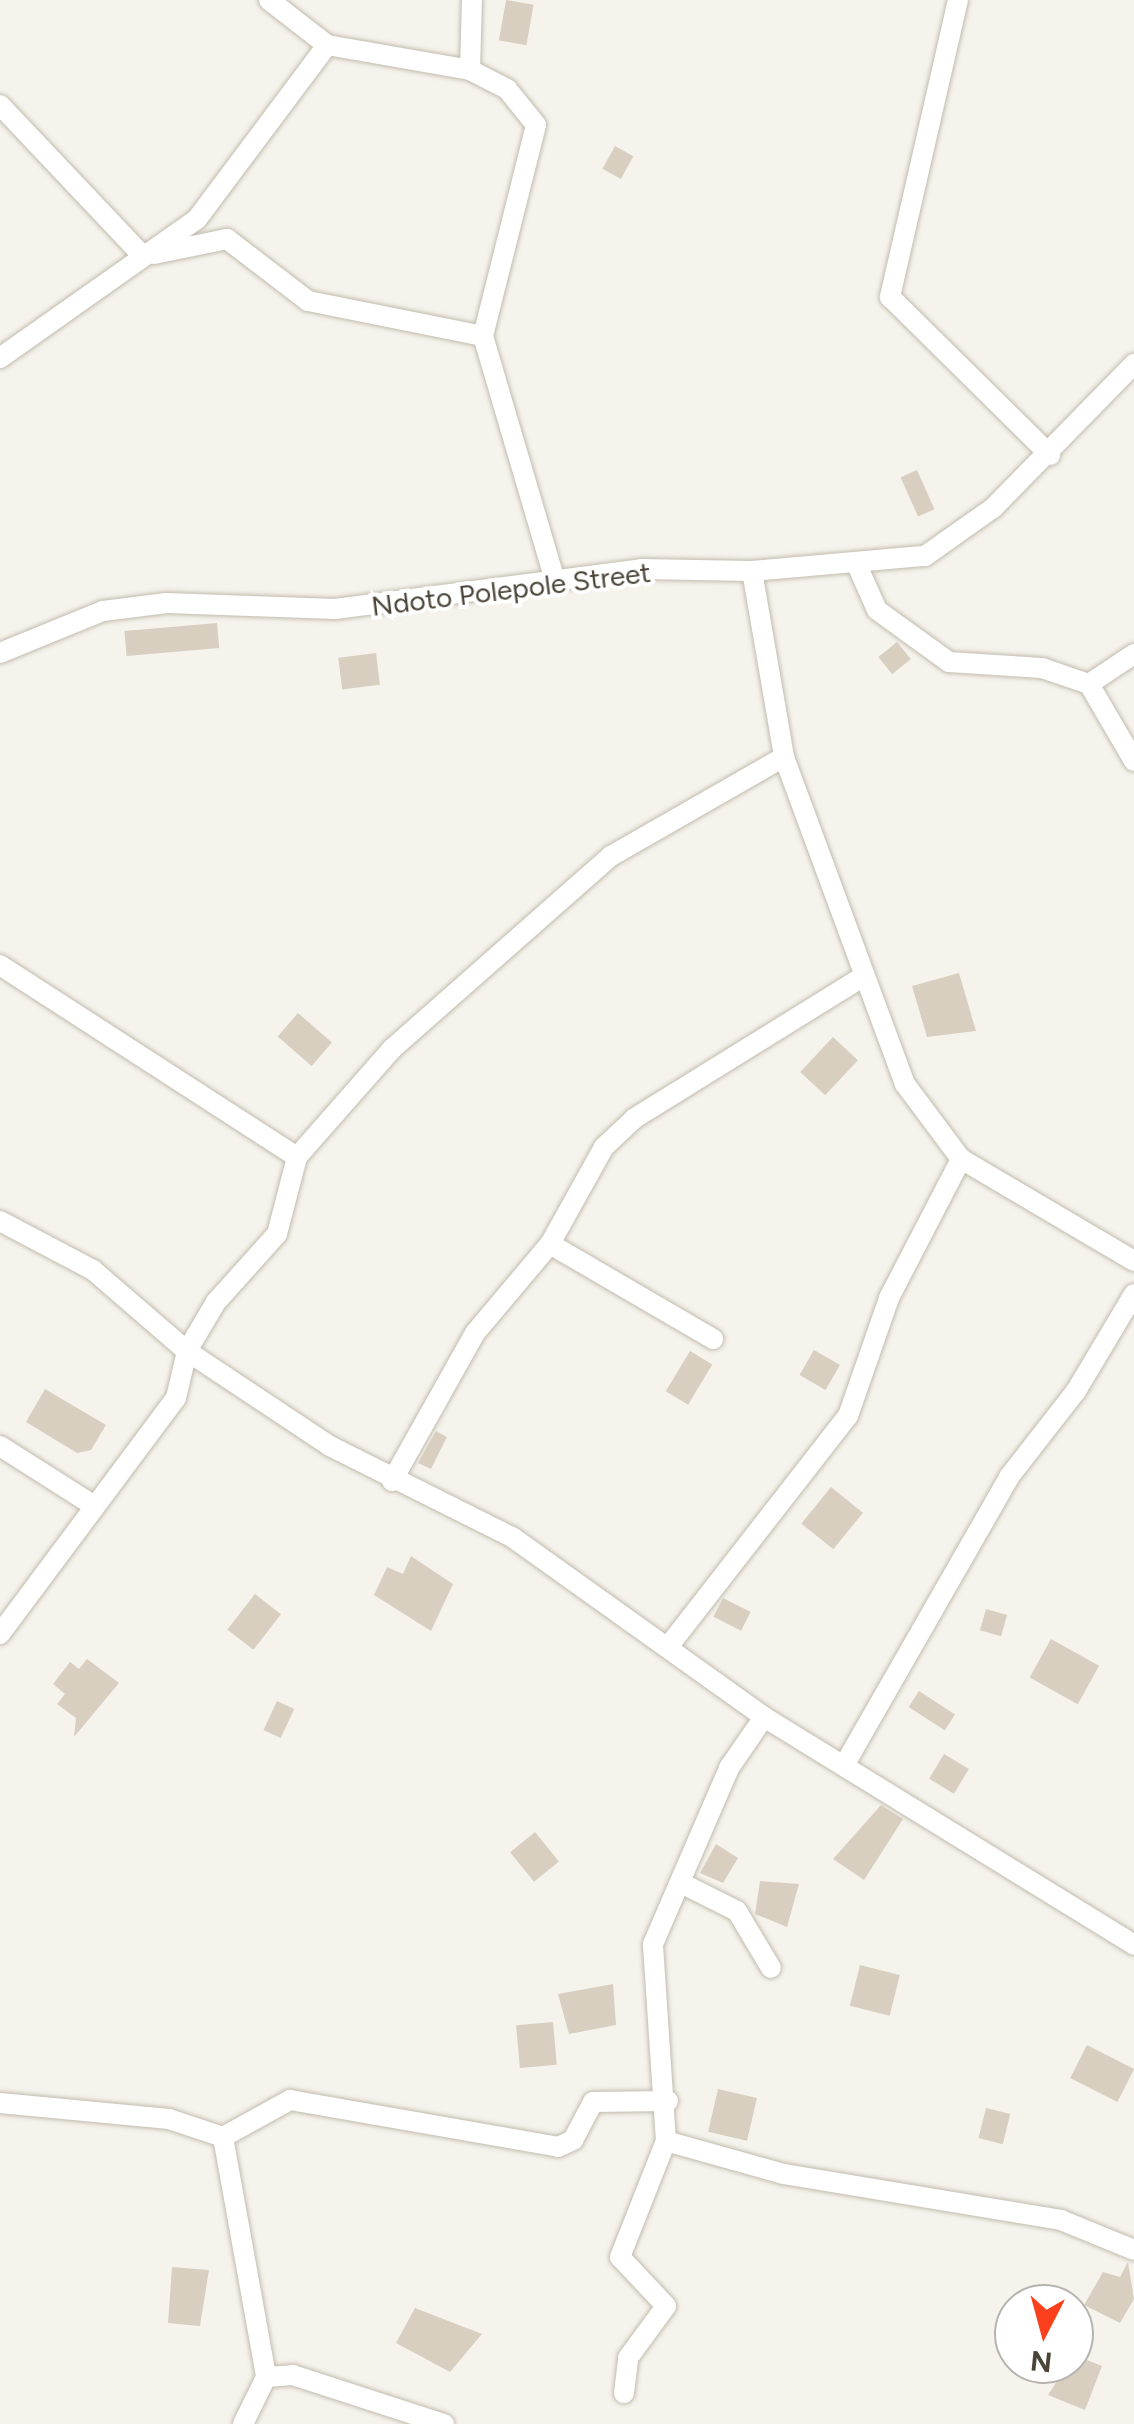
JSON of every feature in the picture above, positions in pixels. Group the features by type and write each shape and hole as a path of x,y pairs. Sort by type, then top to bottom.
{"street":[{"path":"270,0 326,46 470,70 507,89 536,126 483,336 554,577"},
{"path":"470,70 472,0"},
{"path":"958,0 890,298 1050,455"},
{"path":"0,358 133,260 197,220 326,46"},
{"path":"0,105 133,260"},
{"path":"133,260 227,238 308,301 483,336"},
{"name":"Ndoto Polepole Street","path":"2,649 103,611 166,603 400,605 554,577 752,571 856,565 925,556 1050,455 1134,364"},
{"path":"856,565 877,610 949,662 1042,668 1089,684 1134,761"},
{"path":"752,571 784,757 862,977 905,1084 960,1159 1134,1262"},
{"path":"1089,684 1134,654"},
{"path":"0,1634 93,1504 176,1398 187,1351 277,1234 297,1156 454,988 560,894 648,831 784,757"},
{"path":"0,964 297,1156"},
{"path":"392,1481 484,1320 550,1244 585,1174 634,1118 862,977"},
{"path":"671,1642 848,1416 889,1298 960,1159"},
{"path":"0,1221 94,1270 187,1351 392,1481 512,1538 671,1642 764,1717 846,1762 1134,1945"},
{"path":"550,1244 713,1338"},
{"path":"846,1762 1009,1477 1128,1317 1134,1294"},
{"path":"0,1446 93,1504"},
{"path":"624,2394 628,2358 665,2318 661,2298 622,2269 620,2258 666,2141 668,2101 653,1944 685,1885 728,1768 764,1717"},
{"path":"685,1885 737,1910 771,1968"},
{"path":"0,2103 168,2119 223,2137 290,2100 558,2146 573,2140 594,2102 668,2101"},
{"path":"223,2137 266,2377 243,2424"},
{"path":"666,2141 799,2177 1061,2220 1133,2248"},
{"path":"266,2377 293,2374 444,2424"}],"building":[{"path":"506,0 534,5 526,45 499,40"},
{"path":"615,146 633,156 621,179 602,169"},
{"path":"917,470 934,509 918,517 901,477"},
{"path":"217,623 219,648 127,656 124,631"},
{"path":"897,642 911,659 892,674 878,657"},
{"path":"376,653 380,685 342,689 338,658"},
{"path":"959,973 976,1031 927,1037 912,986"},
{"path":"298,1013 332,1043 312,1066 278,1036"},
{"path":"833,1037 858,1060 825,1095 800,1072"},
{"path":"814,1350 840,1365 825,1390 800,1375"},
{"path":"690,1351 712,1364 688,1405 666,1391"},
{"path":"45,1389 106,1425 91,1450 77,1453 26,1422"},
{"path":"436,1431 447,1437 431,1469 418,1463"},
{"path":"831,1487 863,1513 833,1549 801,1524"},
{"path":"411,1556 453,1584 431,1631 374,1595 387,1567 403,1574"},
{"path":"255,1594 281,1614 253,1650 227,1629"},
{"path":"723,1598 751,1612 741,1631 713,1617"},
{"path":"986,1609 1007,1615 1001,1636 980,1630"},
{"path":"1051,1639 1099,1666 1078,1704 1030,1677"},
{"path":"87,1659 119,1683 74,1737 76,1718 57,1704 65,1694 53,1684 70,1662 79,1669"},
{"path":"919,1691 955,1714 945,1730 909,1707"},
{"path":"277,1701 294,1709 281,1738 263,1730"},
{"path":"944,1754 969,1769 954,1794 929,1779"},
{"path":"881,1805 903,1819 864,1880 833,1859"},
{"path":"535,1832 559,1862 534,1882 510,1852"},
{"path":"716,1844 738,1858 723,1883 700,1873"},
{"path":"760,1881 799,1884 787,1927 755,1914"},
{"path":"860,1965 900,1975 890,2016 850,2006"},
{"path":"613,1984 616,2025 569,2034 558,1994"},
{"path":"553,2022 557,2065 520,2068 516,2025"},
{"path":"1087,2045 1134,2069 1117,2102 1070,2078"},
{"path":"718,2089 757,2098 747,2141 708,2132"},
{"path":"986,2108 1010,2114 1003,2144 979,2138"},
{"path":"1128,2262 1134,2299 1120,2323 1094,2310 1094,2288 1103,2272 1120,2277"},
{"path":"172,2267 209,2270 200,2326 168,2323"},
{"path":"415,2308 482,2334 450,2372 396,2343"},
{"path":"1094,2363 1102,2366 1085,2410 1048,2395 1055,2384 1094,2384"}]}
